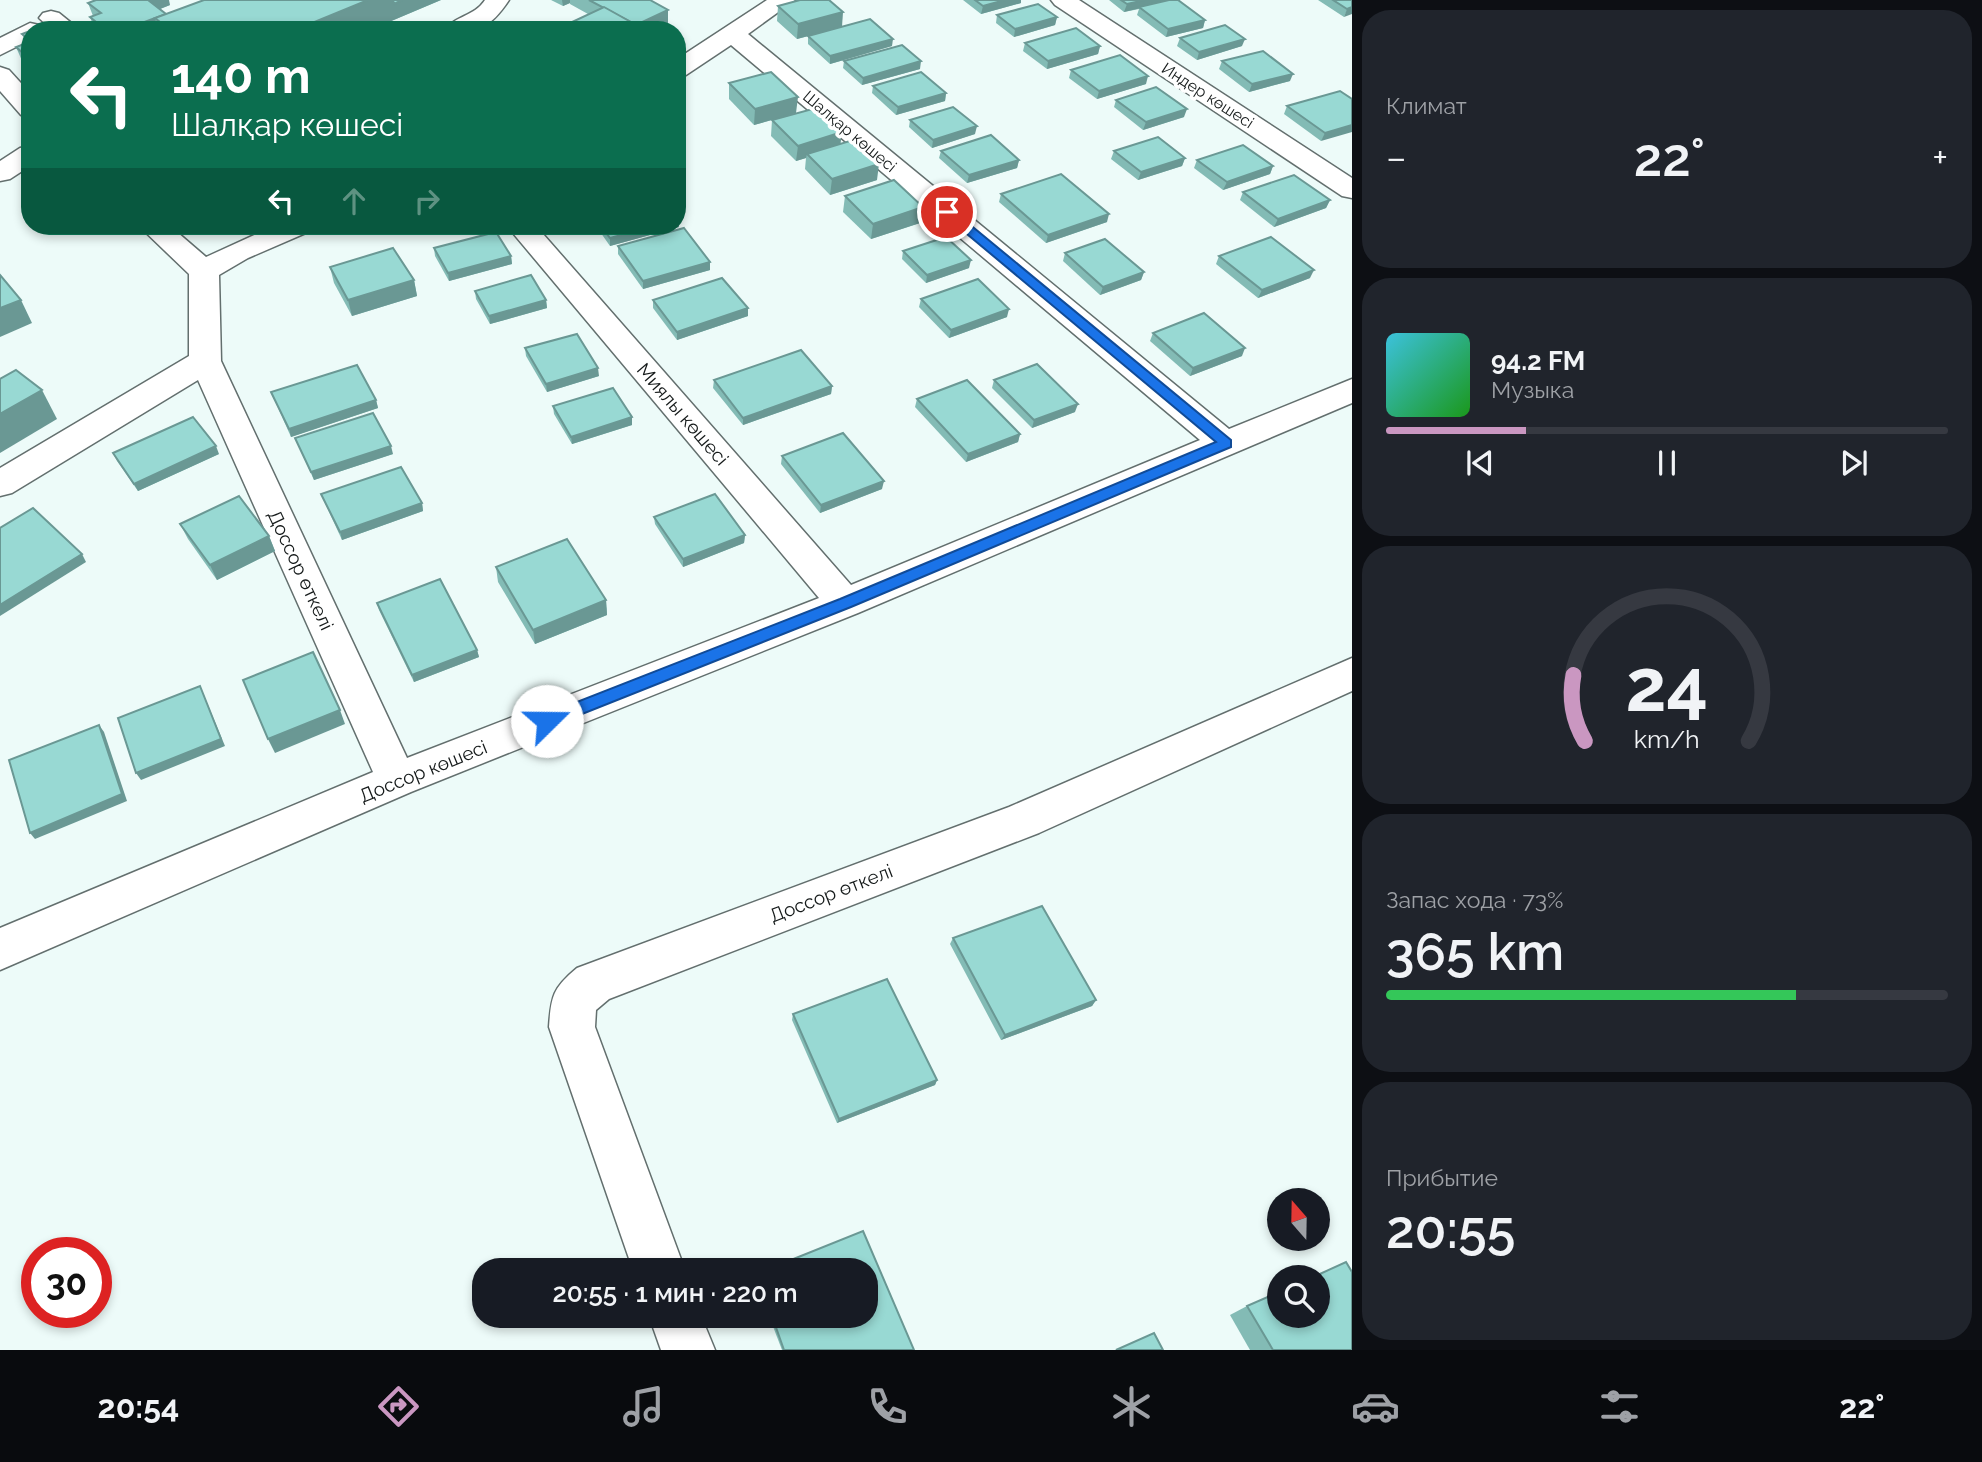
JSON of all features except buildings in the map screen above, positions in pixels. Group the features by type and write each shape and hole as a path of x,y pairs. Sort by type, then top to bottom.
{"street":[{"path":"475,21 487,15 497,0"},
{"path":"686,64 783,0"},
{"name":"Индер көшесі","path":"1063,0 1352,190"},
{"name":"Шалқар көшесі","path":"733,34 1226,443"},
{"path":"0,48 21,36"},
{"path":"0,75 21,99"},
{"path":"0,173 21,160"},
{"path":"0,484 205,361 204,271 163,235"},
{"path":"204,271 277,235"},
{"name":"Миялы көшесі","path":"529,235 845,603"},
{"name":"Доссор өткелі","path":"205,361 397,780"},
{"name":"Доссор көшесі","path":"0,949 397,780 845,603 1352,390"},
{"name":"Доссор өткелі","path":"655,1258 572,1027 574,1000 593,984 1024,820 1352,674"},
{"path":"680,1328 688,1350"}],"route":[{"path":"547,721 845,603 1226,443 947,212"}]}
